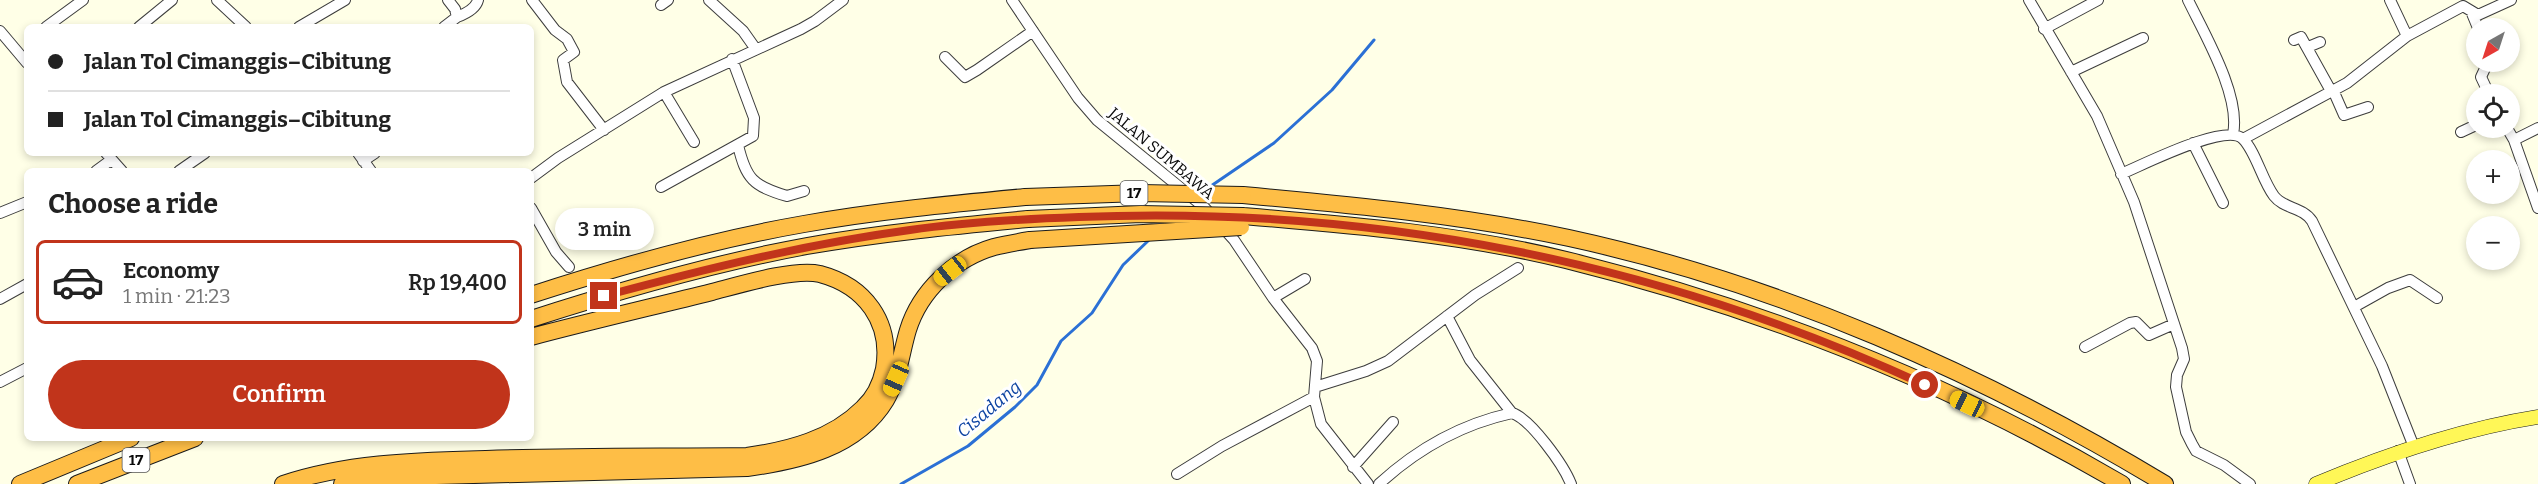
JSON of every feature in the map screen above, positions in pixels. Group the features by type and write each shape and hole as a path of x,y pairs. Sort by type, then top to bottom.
{"highway":[{"name":"17","path":"534,294 674,253 802,224 909,208 1025,197 1141,193 1243,195 1365,206 1470,220 1569,238 1704,273 1856,328 2016,401 2106,449 2165,484"},
{"name":"17","path":"534,318 682,275 806,246 912,230 1028,219 1141,214 1371,227 1470,242 1564,260 1704,298 1862,356 2010,424 2122,484"},
{"path":"342,484 396,477 747,468 784,463 816,454 847,439 869,421 886,400 896,379 909,327 920,302 937,281 964,261 992,247 1030,240 1242,221"},
{"path":"282,484 348,466 400,461 532,457 747,456 781,451 810,442 841,425 863,408 876,393 886,353 883,328 873,309 859,292 818,273 765,279 534,336"},
{"name":"17","path":"20,484 124,441"},
{"name":"17","path":"77,484 187,441"}],"main road":[{"path":"2316,484 2398,451 2456,434 2538,417"}],"street":[{"path":"50,24 83,0"},
{"path":"143,24 172,0"},
{"path":"217,0 243,24"},
{"path":"304,24 345,0"},
{"path":"448,0 456,9 457,17"},
{"path":"448,24 464,15 477,4 478,0"},
{"path":"532,0 555,30 567,39 574,52 563,60 567,82 604,130"},
{"path":"709,0 743,31 755,48"},
{"path":"534,176 558,158 664,92 815,21 843,0"},
{"name":"JALAN SUMBAWA","path":"1012,0 1078,99 1097,120 1199,202 1222,225 1315,353 1318,364 1315,392 1317,413 1324,429 1368,484"},
{"path":"2029,0 2097,116 2134,202 2184,359 2177,375 2176,387 2186,432 2196,451 2224,465 2250,484"},
{"path":"2044,28 2098,0"},
{"path":"2188,0 2232,99 2238,137 2276,198 2308,215 2382,366 2414,447"},
{"path":"2390,0 2407,36"},
{"path":"2121,174 2193,143 2221,134 2238,137 2332,91 2357,75 2407,36 2466,6 2478,15 2511,0"},
{"path":"945,57 965,76 978,70 1033,31"},
{"path":"0,32 24,55"},
{"path":"2294,40 2301,37 2344,115 2368,107"},
{"path":"2071,72 2143,38"},
{"path":"2308,48 2320,42"},
{"path":"661,187 753,136 754,118 732,59"},
{"path":"664,92 694,142"},
{"path":"2538,128 2514,140 2538,208"},
{"path":"2461,132 2466,130"},
{"path":"2193,143 2223,203"},
{"path":"738,145 746,173 753,181 787,196 804,191"},
{"path":"99,168 109,156 119,168"},
{"path":"183,168 201,156"},
{"path":"0,213 24,203"},
{"path":"534,213 556,252 569,267"},
{"path":"1177,474 1315,392 1388,361 1447,316 1518,268"},
{"path":"1273,298 1305,279"},
{"path":"2354,307 2388,288 2410,280 2437,298"},
{"path":"0,298 24,286"},
{"path":"1447,316 1470,360 1512,413 1524,419 1543,442 1572,484"},
{"path":"2085,347 2130,322 2136,322 2149,335 2174,324"},
{"path":"0,382 24,370"},
{"path":"1379,484 1419,452 1470,426 1512,413"},
{"path":"1353,467 1393,422"},
{"path":"2398,451 2410,484"}],"waterway":[{"name":"Cisadang","path":"1208,188 1274,143 1332,90 1374,40"},
{"name":"Cisadang","path":"901,484 968,446 1015,407 1037,385 1061,341 1092,313 1123,265 1149,240"}],"route":[{"path":"604,296 806,246 912,230 1028,219 1141,214 1243,216 1371,227 1470,242 1564,260 1704,298 1862,356 1925,385"}]}
